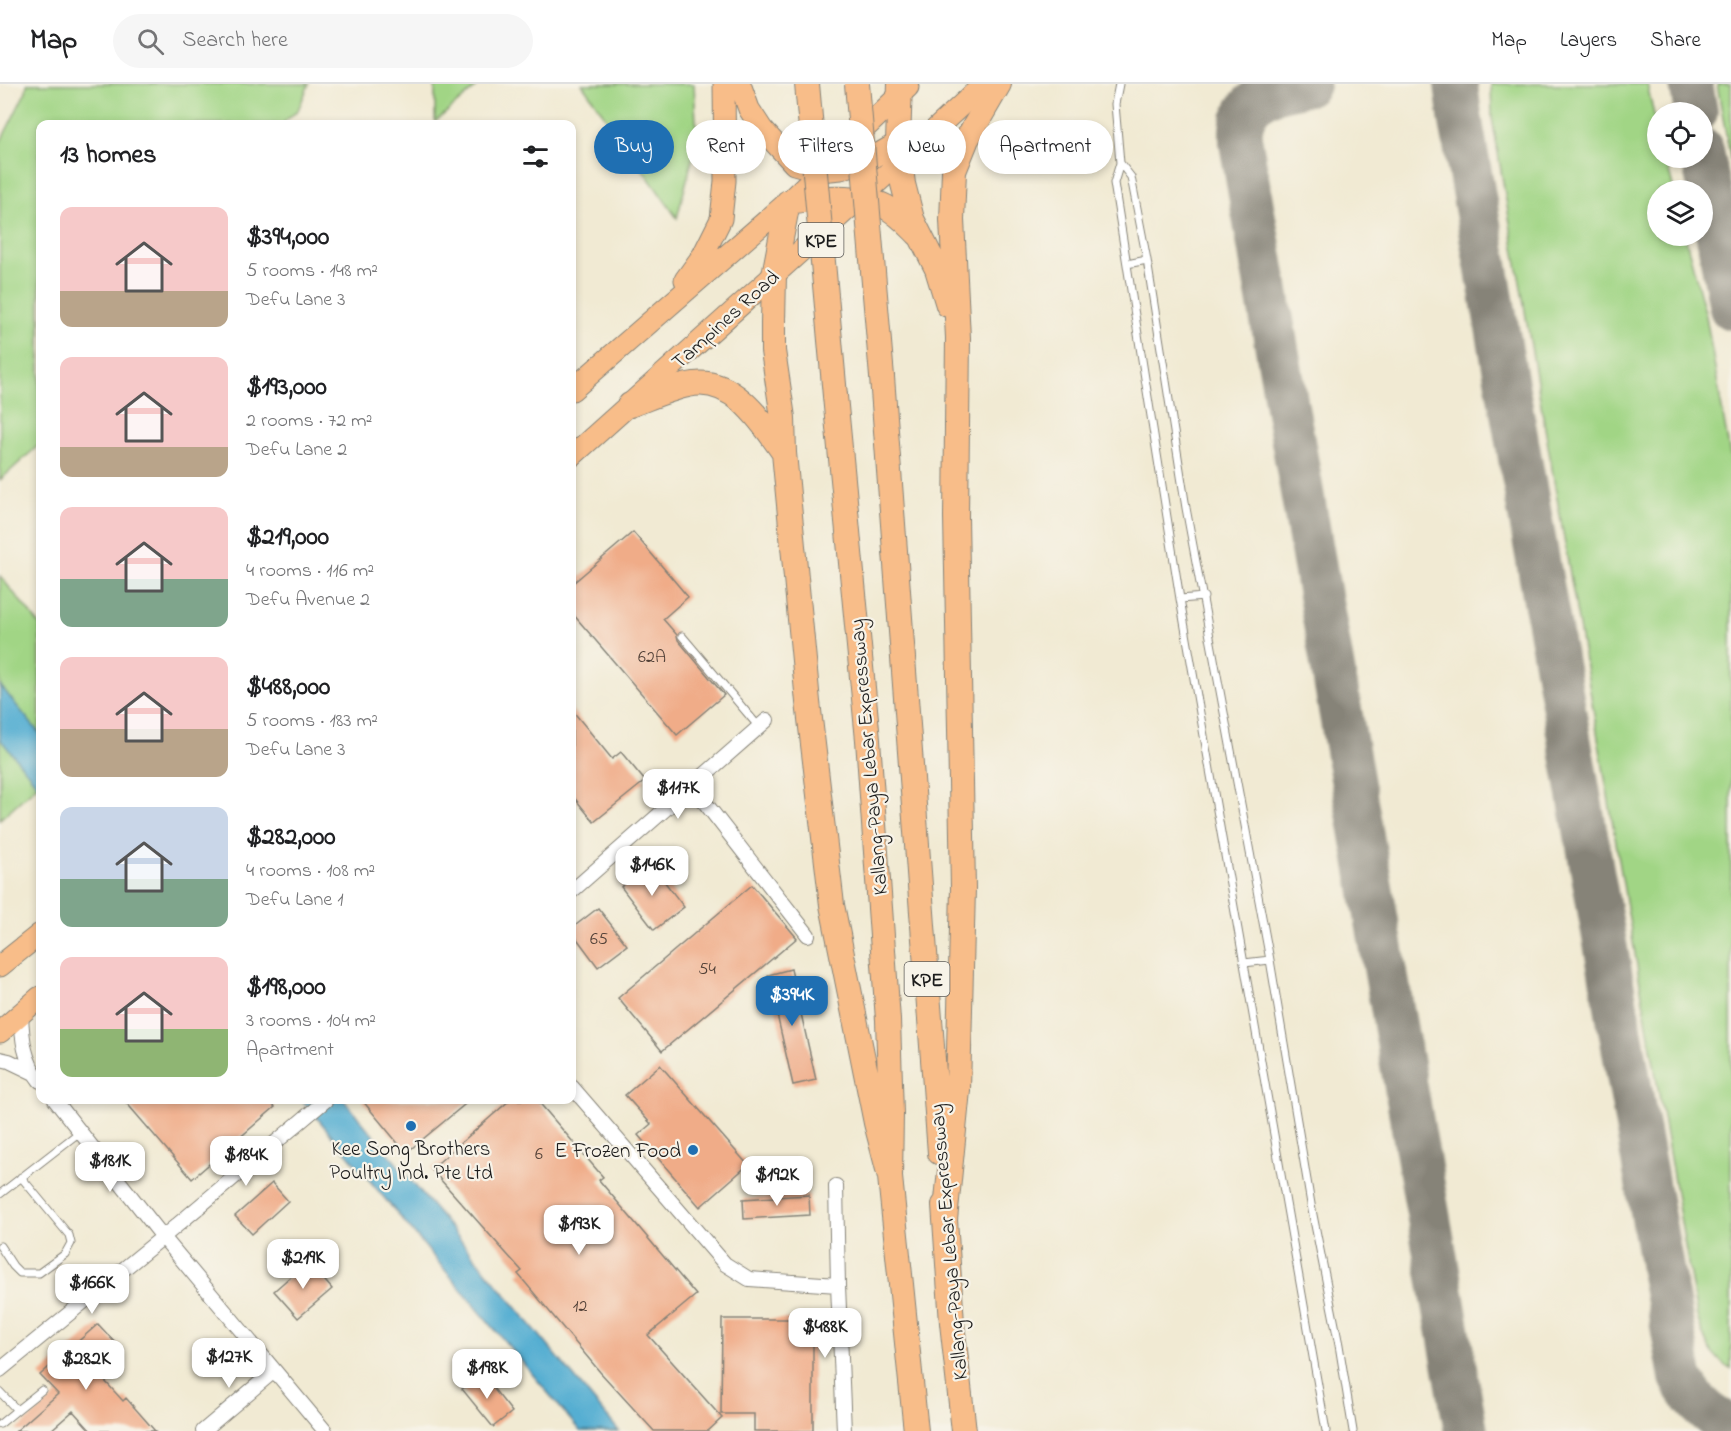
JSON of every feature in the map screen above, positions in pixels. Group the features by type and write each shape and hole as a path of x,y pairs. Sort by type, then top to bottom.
{"highway":[{"name":"Kallang-Paya Lebar Expressway","path":"807,84 868,740 888,1020 891,1114 890,1177 916,1431"},
{"name":"Kallang-Paya Lebar Expressway","path":"857,84 910,738 952,1323 964,1431"},
{"path":"945,1220 958,1090 963,888 956,517 958,338 952,220 954,171 967,138 999,84"},
{"path":"901,120 903,88"},
{"path":"903,174 910,211 918,234 937,269 958,338"},
{"path":"890,1177 876,1123 832,905 808,702 784,453 783,418 773,351 774,275 788,202 832,198 873,202 900,217 918,234"},
{"path":"630,405 688,384 717,387 741,399 762,421 784,453"}],"main road":[{"path":"666,307 703,255 721,219 725,182 724,84"},
{"path":"740,84 749,109 762,129 778,146"},
{"path":"938,120 953,107 964,104 984,84"},
{"path":"871,120 903,88"},
{"name":"Tampines Road","path":"576,452 857,200 887,166"},
{"path":"576,386 788,202 817,174"},
{"path":"0,966 36,937"},
{"path":"0,1032 36,1001"}],"street":[{"path":"576,888 763,723"},
{"path":"692,786 808,935"},
{"path":"21,1014 23,1045 36,1075"},
{"path":"0,1059 9,1061 36,1076"},
{"path":"576,1092 725,1264 749,1279 838,1285"},
{"path":"59,1104 163,1237 326,1431"},
{"path":"0,1370 321,1104"},
{"path":"836,1186 844,1431"},
{"path":"203,1431 274,1371"}],"lane":[{"path":"1119,84 1115,104 1120,162 1114,183 1180,599 1326,1431"},
{"path":"1120,162 1131,177 1147,260 1186,508 1270,960 1312,1210 1339,1345 1353,1431"},
{"path":"1127,264 1147,260"},
{"path":"1180,599 1204,597"},
{"path":"682,636 763,723"},
{"path":"1244,963 1270,960"},
{"path":"0,1194 81,1131"},
{"path":"0,1246 20,1273 39,1273 65,1254 71,1243 69,1235 21,1177"},
{"path":"0,1424 42,1390"},
{"path":"0,1392 17,1410"}],"green space":[{"path":"27,84 309,84 298,110 287,120 36,120 36,448 0,480 0,143 26,91"},
{"path":"435,84 480,84 437,120 435,120"},
{"path":"582,84 694,84 696,120 686,120 686,174 688,174 677,218 646,174 674,174 674,120 608,120"},
{"path":"1491,84 1647,84 1651,102 1647,102 1647,168 1668,168 1671,180 1647,180 1647,246 1688,246 1706,316 1731,461 1731,1369 1717,1358 1708,1346 1697,1316 1492,118"},
{"path":"1717,84 1731,84 1731,163"},
{"path":"0,576 36,620 36,787 0,819"}],"water":[{"path":"0,685 36,729 36,783 0,739"},
{"path":"305,1104 347,1104 619,1431 580,1431"}],"building":[{"path":"633,532 688,597 663,619 724,695 677,735 576,618 576,581"},
{"path":"576,715 612,759 621,752 645,781 594,822 576,800"},
{"path":"651,864 684,907 654,930 621,887"},
{"path":"752,885 797,938 662,1051 618,998"},
{"path":"598,908 627,945 598,967 576,937 576,925"},
{"path":"791,969 816,1080 793,1085 768,975"},
{"name":"E Frozen Food","path":"660,1065 748,1165 700,1207 638,1135 651,1124 625,1095"},
{"path":"127,1104 272,1104 275,1107 192,1179"},
{"name":"Kee Song Brothers Poultry Ind. Pte Ltd","path":"365,1104 465,1104 406,1153"},
{"path":"505,1104 540,1104 603,1177 599,1180 696,1295 648,1335 722,1418 708,1431 654,1431 600,1372 518,1274 522,1271 431,1169"},
{"path":"272,1183 288,1201 252,1234 235,1216"},
{"path":"809,1195 810,1215 744,1219 743,1199"},
{"path":"308,1261 332,1289 298,1318 274,1291"},
{"path":"722,1319 813,1319 813,1431 754,1431 754,1414 721,1414"},
{"path":"98,1324 119,1347 94,1369 123,1401 126,1398 155,1431 91,1431 73,1411 50,1431 16,1431 58,1394 40,1375"},
{"path":"482,1374 512,1412 493,1427 462,1389"}],"taxiway":[{"path":"1308,84 1268,94 1251,105 1242,124 1241,143 1466,1431"},
{"path":"1456,84 1681,1377 1701,1406 1715,1417 1731,1425"},
{"path":"1691,84 1694,102"},
{"path":"1705,168 1731,308"}],"place":[{"name":"Kee Song Brothers Poultry Ind. Pte Ltd","path":"411,1126"},
{"name":"E Frozen Food","path":"693,1150"}]}
